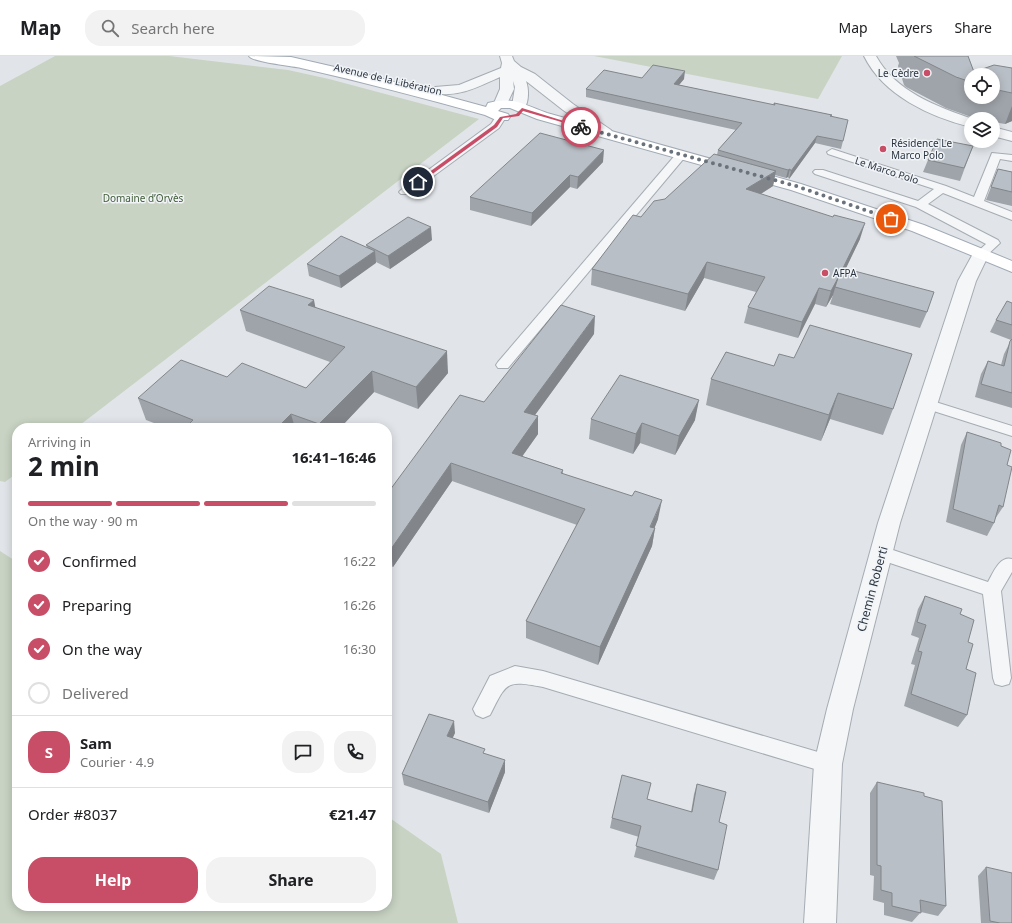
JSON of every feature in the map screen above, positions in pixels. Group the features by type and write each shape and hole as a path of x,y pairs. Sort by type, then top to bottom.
{"main road":[{"name":"Avenue de la Libération","path":"255,56 347,69 440,90 679,158 796,186 918,228 978,260 1012,282"},
{"name":"Avenue de la Libération","path":"278,59 606,134 679,158"},
{"name":"Avenue de la Libération","path":"978,260 1012,267"}],"street":[{"path":"870,56 872,61 886,79 911,98 964,120"},
{"path":"440,90 461,89 509,65"},
{"path":"506,110 522,87 509,65"},
{"path":"509,65 530,77 606,134"},
{"path":"1000,133 1012,137"},
{"name":"Chemin Roberti","path":"820,923 828,764 840,709 881,553 926,404 967,281 978,260"}],"lane":[{"path":"405,192 495,126 506,110"},
{"name":"Le Marco Polo","path":"832,152 942,188 1012,216"},
{"path":"978,202 996,155 1012,158"},
{"path":"503,365 679,158"},
{"path":"819,172 920,205 994,243 978,260"},
{"name":"Le Marco Polo","path":"920,205 942,188"},
{"path":"926,404 1012,431"},
{"path":"881,553 992,590"},
{"path":"1002,678 993,610 992,590 1008,564"},
{"path":"483,709 497,682 516,674 543,679 828,764"}],"green space":[{"name":"Domaine d’Orvès","path":"55,56 169,56 288,70 329,79 479,119 83,423 12,423 12,477 5,482 0,481 0,86"},
{"path":"594,56 842,56 818,99"},
{"path":"0,551 12,559 12,911 392,911 392,820 441,854 458,923 0,923"}],"building":[{"path":"914,56 968,56 972,68 964,68 964,80"},
{"path":"653,65 685,71 674,84 832,115 830,116 848,120 843,141 817,136 791,171 790,169 788,170 718,150 742,123 586,89 604,70 642,78"},
{"path":"994,65 1012,68 1012,93 1000,90 1000,68 985,68"},
{"path":"540,133 604,150 578,177 570,175 532,213 470,197"},
{"path":"937,139 964,144 964,148 972,148 964,168 928,160"},
{"path":"714,154 776,171 746,189 833,217 834,215 865,223 843,268 934,292 927,312 835,287 838,278 831,291 819,288 802,322 748,307 765,277 707,262 688,294 592,269 633,215 641,217 654,201 665,199"},
{"path":"998,169 1012,172 1012,192 991,187"},
{"path":"408,217 431,227 388,256 366,245"},
{"path":"341,236 375,251 339,276 307,264"},
{"path":"269,286 314,300 308,305 447,351 416,387 372,371 320,423 291,414 282,423 190,423 193,420 138,398 181,360 227,377 242,363 306,388 345,347 240,310"},
{"path":"1007,301 1012,303 1012,325 996,320"},
{"path":"561,305 595,316 524,412 538,416 512,453 563,470 561,473 632,496 635,491 662,500 650,527 655,528 600,647 526,621 585,509 451,463 392,548 392,487 460,395 484,402"},
{"path":"810,325 912,354 893,409 838,393 829,415 711,379 726,352 774,366 779,354 794,358"},
{"path":"1012,339 1012,393 981,384 988,361 1004,366 1010,341"},
{"path":"620,375 699,400 679,436 642,423 636,434 591,419"},
{"path":"967,432 1001,443 1001,446 1011,450 1007,465 1012,467 1003,507 999,505 994,523 953,509"},
{"path":"925,596 962,609 960,614 974,620 968,642 973,644 966,669 976,673 967,715 911,694 922,652 918,651 926,625 917,622"},
{"path":"429,714 454,721 447,736 485,749 483,753 505,760 488,802 402,774"},
{"path":"622,775 651,783 647,799 692,812 697,784 726,792 719,822 727,825 718,870 636,846 641,826 612,818"},
{"path":"877,782 924,793 924,796 942,801 946,906 920,900 921,913 892,906 892,893 881,890 881,866 877,865"},
{"path":"986,867 1012,873 1012,923 990,921"}],"way so far":[{"path":"581,127 796,186 891,219"}],"place":[{"name":"Le Cèdre","path":"927,73"},
{"name":"Résidence Le Marco Polo","path":"883,149"},
{"name":"AFPA","path":"825,273"}],"route":[{"path":"418,182 495,126 501,117 506,118 518,116 522,113 522,109 581,127"}]}
